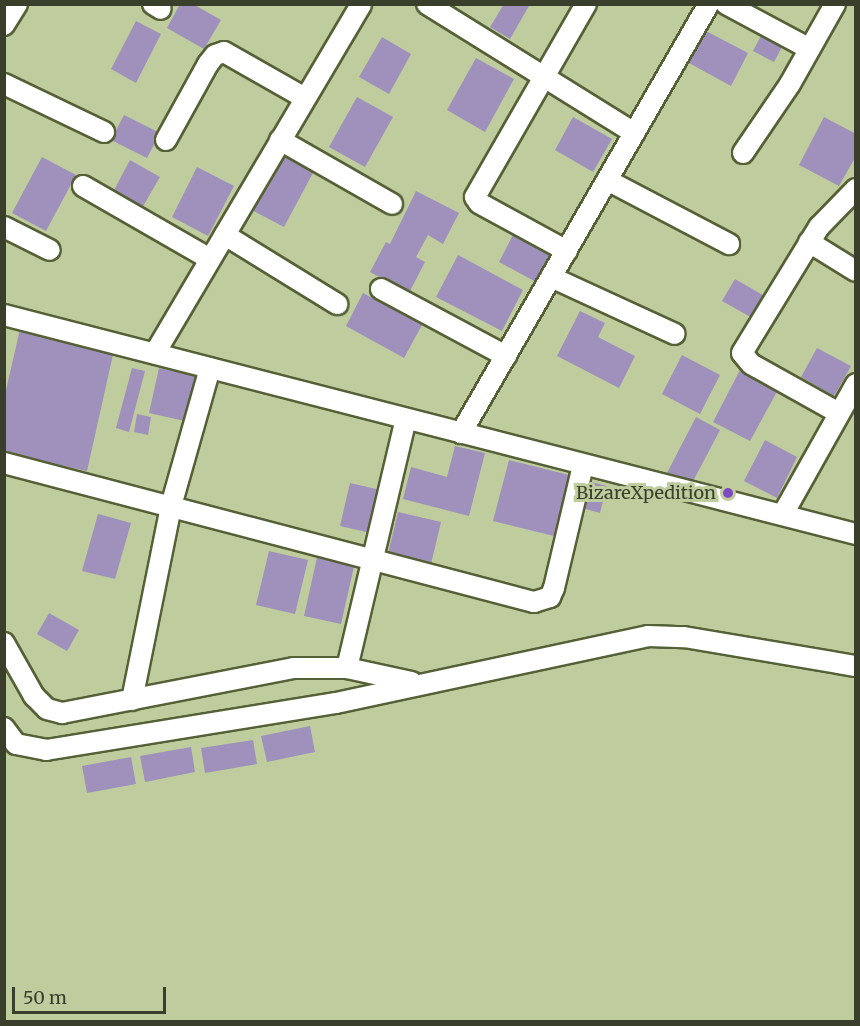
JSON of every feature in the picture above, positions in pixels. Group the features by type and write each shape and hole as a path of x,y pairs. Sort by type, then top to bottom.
{"street":[{"path":"4,25 17,4"},
{"path":"155,353 360,4"},
{"path":"428,4 634,133"},
{"path":"567,250 485,206 475,197 586,4"},
{"path":"461,433 709,4"},
{"path":"726,4 810,49"},
{"path":"743,153 810,49 835,4"},
{"path":"166,140 208,64 215,55 224,52 305,98"},
{"path":"4,84 104,132"},
{"path":"280,140 392,204"},
{"path":"607,180 729,244"},
{"path":"83,186 210,259"},
{"path":"837,412 743,359 742,353 809,242 855,189"},
{"path":"4,227 50,250"},
{"path":"225,235 337,304"},
{"path":"809,242 855,271"},
{"path":"552,277 675,334"},
{"path":"381,289 506,356"},
{"path":"4,315 855,534"},
{"path":"132,700 171,506 210,368"},
{"path":"783,514 837,412 855,384"},
{"path":"347,668 406,419"},
{"path":"4,463 542,602 554,588 583,465"},
{"path":"4,728 16,744 31,750 46,750 336,703 417,683 622,640 666,635 855,666"},
{"path":"4,643 34,696 47,708 62,713 294,668 347,668 417,683"}],"building":[{"path":"180,4 193,4 221,20 204,49 167,28"},
{"path":"504,4 530,4 510,39 490,27"},
{"path":"136,21 161,34 136,83 111,69"},
{"path":"706,31 748,53 731,86 689,63"},
{"path":"763,32 784,43 774,62 753,51"},
{"path":"382,37 411,54 389,94 359,77"},
{"path":"476,58 514,79 485,132 447,110"},
{"path":"357,97 393,117 365,167 329,147"},
{"path":"124,115 160,133 147,158 111,140"},
{"path":"573,117 612,139 593,172 555,150"},
{"path":"824,117 856,134 856,156 839,186 799,165"},
{"path":"279,152 314,171 284,227 248,208"},
{"path":"42,157 76,175 46,231 12,213"},
{"path":"130,160 160,177 142,208 113,192"},
{"path":"197,167 234,186 208,236 172,217"},
{"path":"416,191 459,213 443,244 428,235 416,257 425,262 409,293 370,272 386,242 390,244"},
{"path":"515,231 553,251 536,282 499,262"},
{"path":"458,255 523,290 502,331 436,297"},
{"path":"735,279 766,297 754,319 722,301"},
{"path":"363,293 422,325 404,358 346,326"},
{"path":"580,311 605,323 598,337 635,356 619,388 557,356"},
{"path":"20,329 114,350 87,471 4,453 4,399"},
{"path":"817,348 851,366 834,396 801,377"},
{"path":"682,355 720,375 700,414 662,394"},
{"path":"132,368 145,371 129,432 116,428"},
{"path":"159,368 200,377 189,422 149,413"},
{"path":"741,368 779,388 750,441 713,422"},
{"path":"137,414 151,417 148,435 134,432"},
{"path":"696,417 720,430 691,485 667,473"},
{"path":"765,440 797,457 777,498 744,481"},
{"path":"455,446 485,453 469,516 403,499 411,467 447,477"},
{"path":"509,460 573,476 558,537 493,521"},
{"path":"588,481 607,486 600,513 582,508"},
{"path":"350,483 385,491 375,534 340,526"},
{"path":"398,512 441,522 431,564 388,554"},
{"path":"98,514 131,523 115,579 82,571"},
{"path":"269,551 308,560 295,614 256,605"},
{"path":"318,553 355,562 341,624 304,616"},
{"path":"49,613 79,630 67,651 37,634"},
{"path":"310,726 315,752 267,762 261,736"},
{"path":"253,740 257,764 205,773 201,748"},
{"path":"191,747 195,772 145,782 140,756"},
{"path":"131,757 136,784 87,793 82,766"}],"place":[{"name":"BizareXpedition","path":"728,493"}]}
